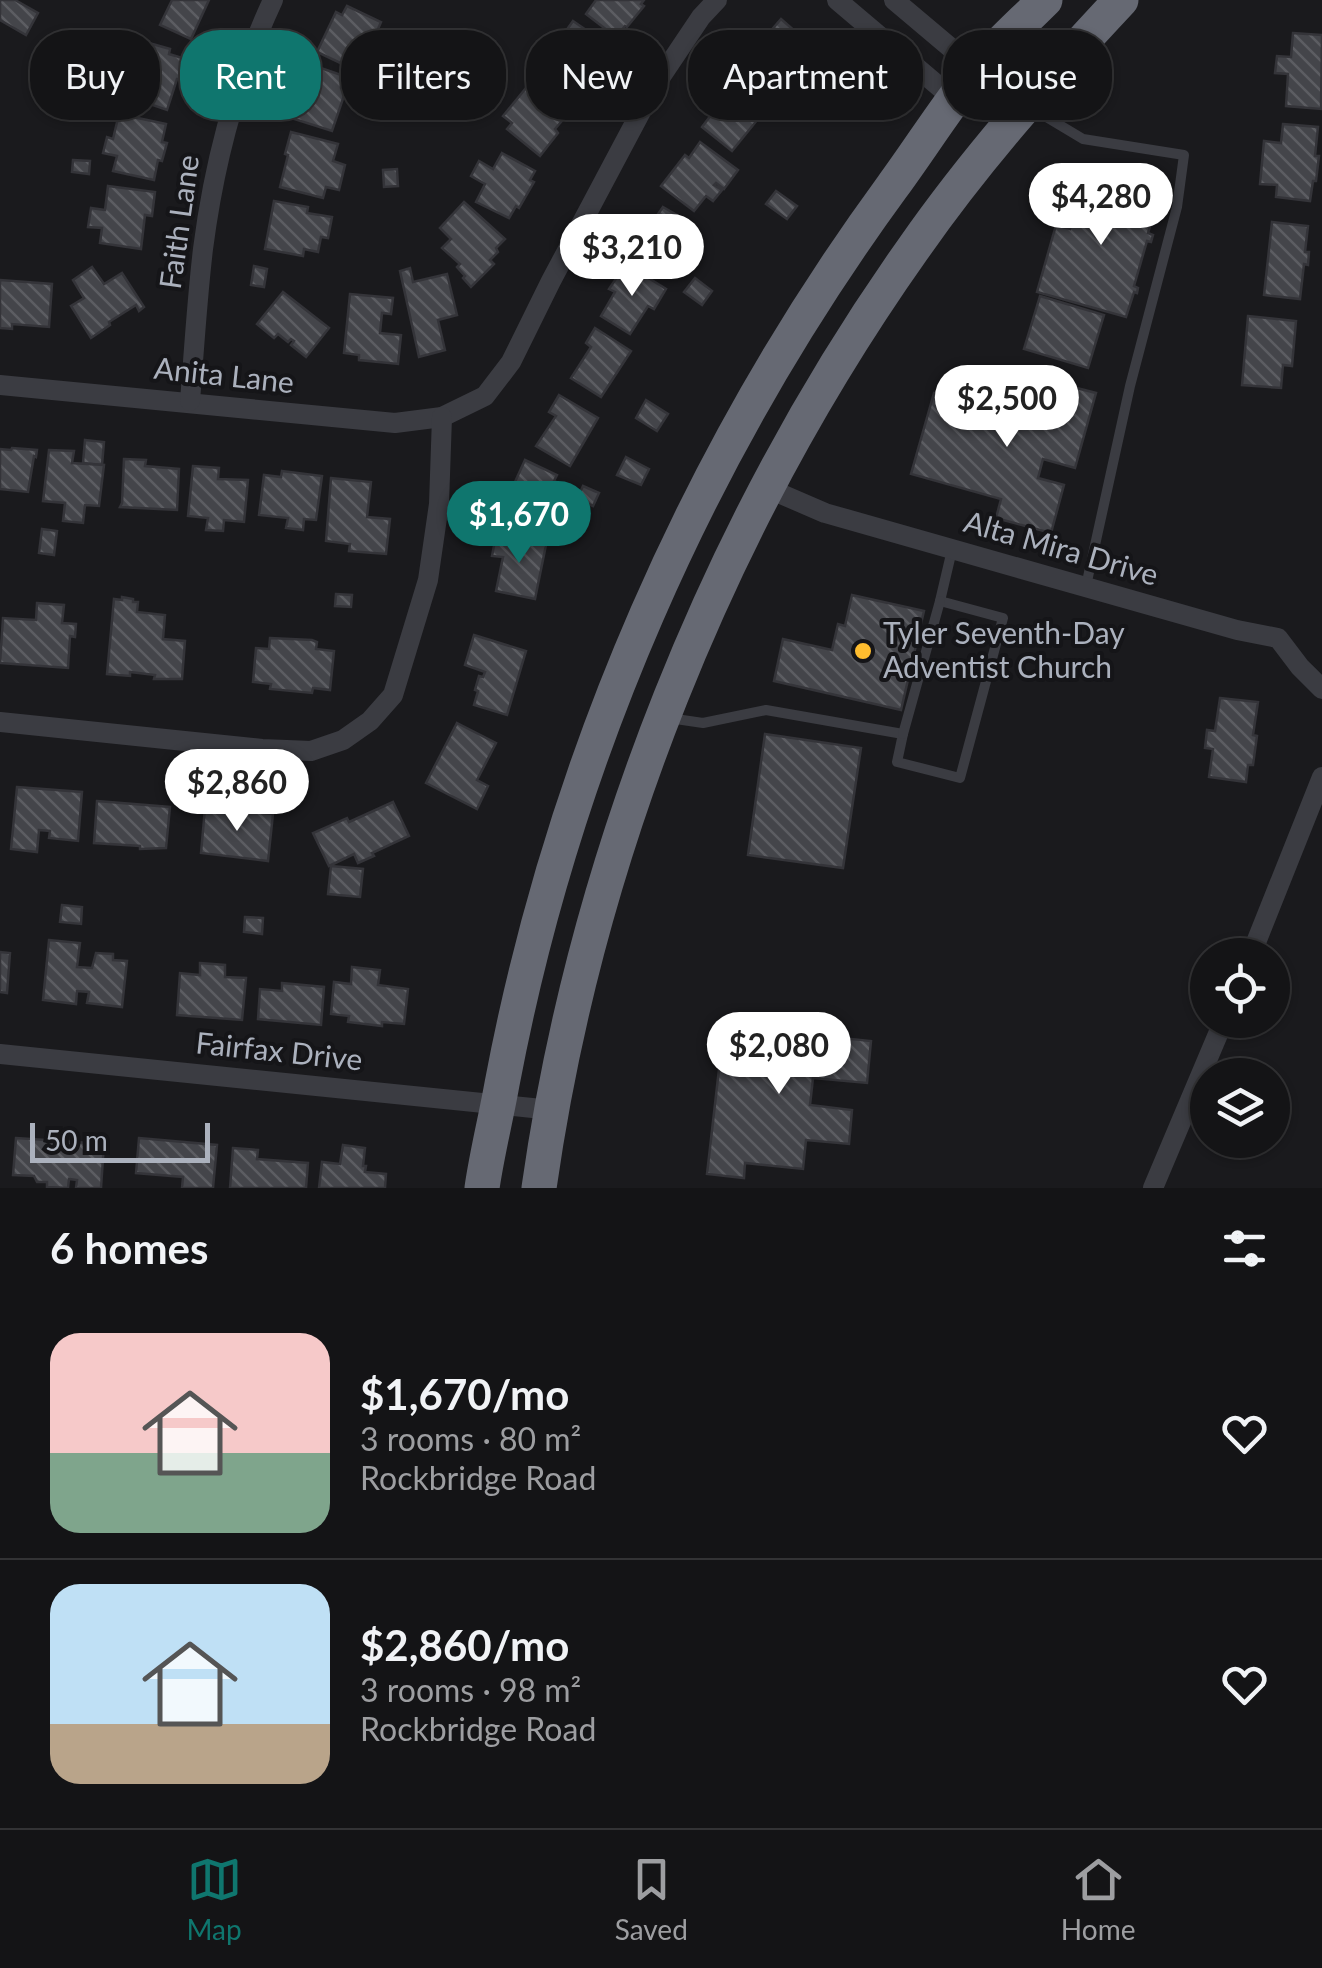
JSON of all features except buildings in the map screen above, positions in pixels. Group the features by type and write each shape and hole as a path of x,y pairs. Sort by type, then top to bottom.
{"highway":[{"path":"1015,30 1045,0"},
{"path":"1094,30 1121,0"},
{"path":"482,1188 513,1026 549,888 592,754 648,613 714,470 786,344 870,217 943,117"},
{"path":"539,1188 567,1033 602,901 664,717 703,620 804,420 893,277 1013,120"}],"street":[{"name":"Faith Lane","path":"190,402 203,248 220,150 254,41 273,0"},
{"path":"0,722 311,751 343,740 370,721 392,695 428,580 439,504 442,418 485,396 511,362 654,87 717,0"},
{"path":"837,0 943,90"},
{"path":"894,0 943,42"},
{"name":"Anita Lane","path":"0,385 394,423 442,418"},
{"name":"Alta Mira Drive","path":"767,488 825,513 1237,630 1278,638 1322,689"},
{"path":"1258,938 1322,776"},
{"path":"1153,1188 1216,1038"},
{"name":"Fairfax Drive","path":"0,1054 552,1110"}],"lane":[{"path":"1051,120 1083,139 1184,155 1176,207 1130,386 1086,588"},
{"path":"940,601 1003,618 960,778 897,762 952,550"},
{"path":"664,717 703,724 766,710 904,734"}],"place":[{"name":"Tyler Seventh-Day Adventist Church","path":"863,651"}]}
